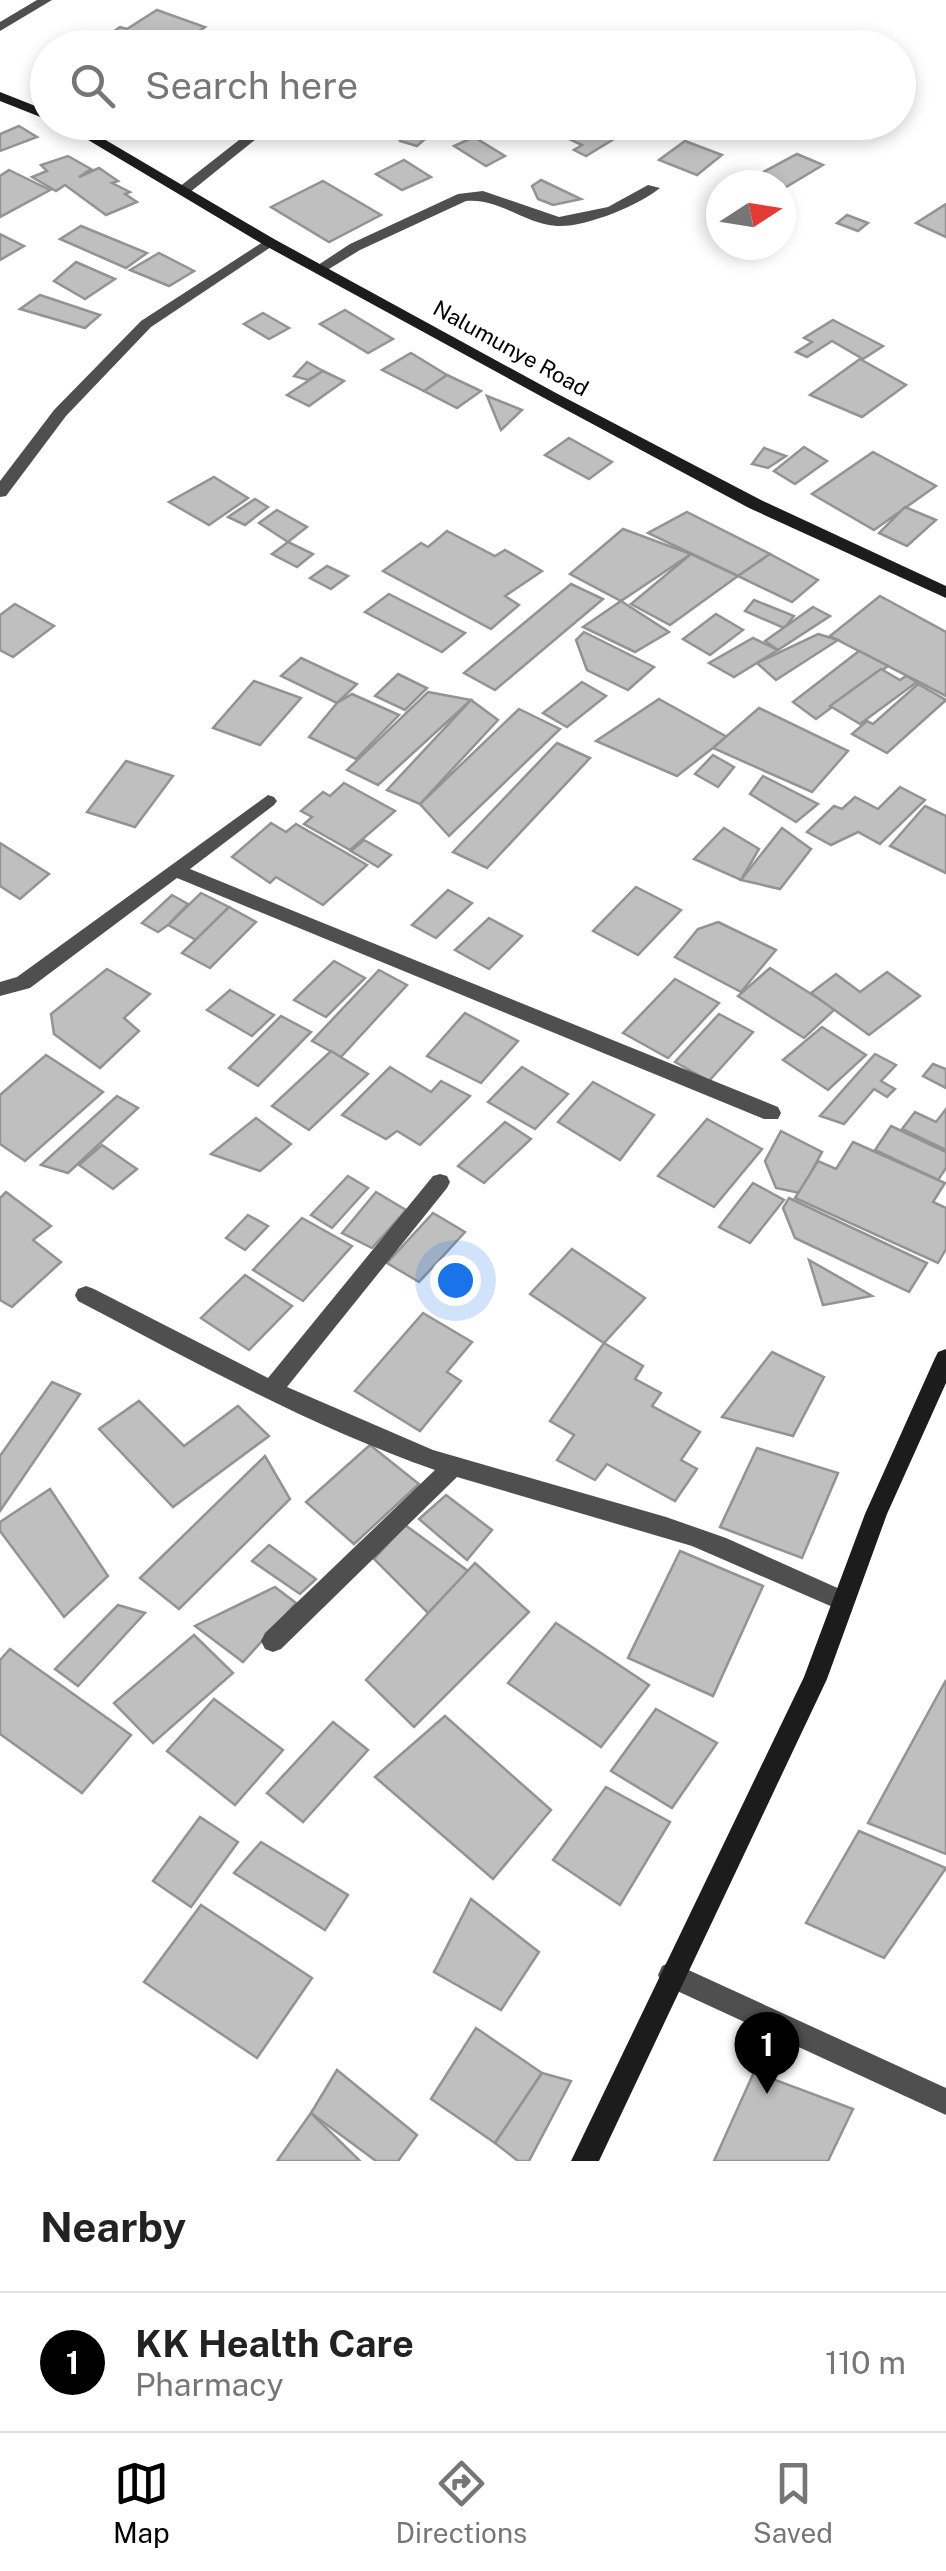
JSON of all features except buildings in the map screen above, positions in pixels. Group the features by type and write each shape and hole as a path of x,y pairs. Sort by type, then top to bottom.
{"street":[{"path":"0,27 46,0"},
{"path":"0,96 30,108"},
{"name":"Nalumunye Road","path":"96,140 319,270 755,504 946,593"},
{"path":"184,190 249,140"},
{"path":"319,270 356,247 463,197 483,195 558,222 613,210 653,188"},
{"path":"0,492 60,413 146,324 270,242"},
{"path":"0,989 23,983 268,801"},
{"path":"176,870 771,1113"},
{"path":"271,1390 440,1182"},
{"path":"86,1295 271,1390 400,1447 644,1520 769,1563 843,1601"},
{"path":"585,2161 815,1679 876,1514 946,1358"},
{"path":"273,1641 454,1466"},
{"path":"671,1975 946,2102"}],"place":[{"name":"KK Health Care","path":"767,2094"}]}
